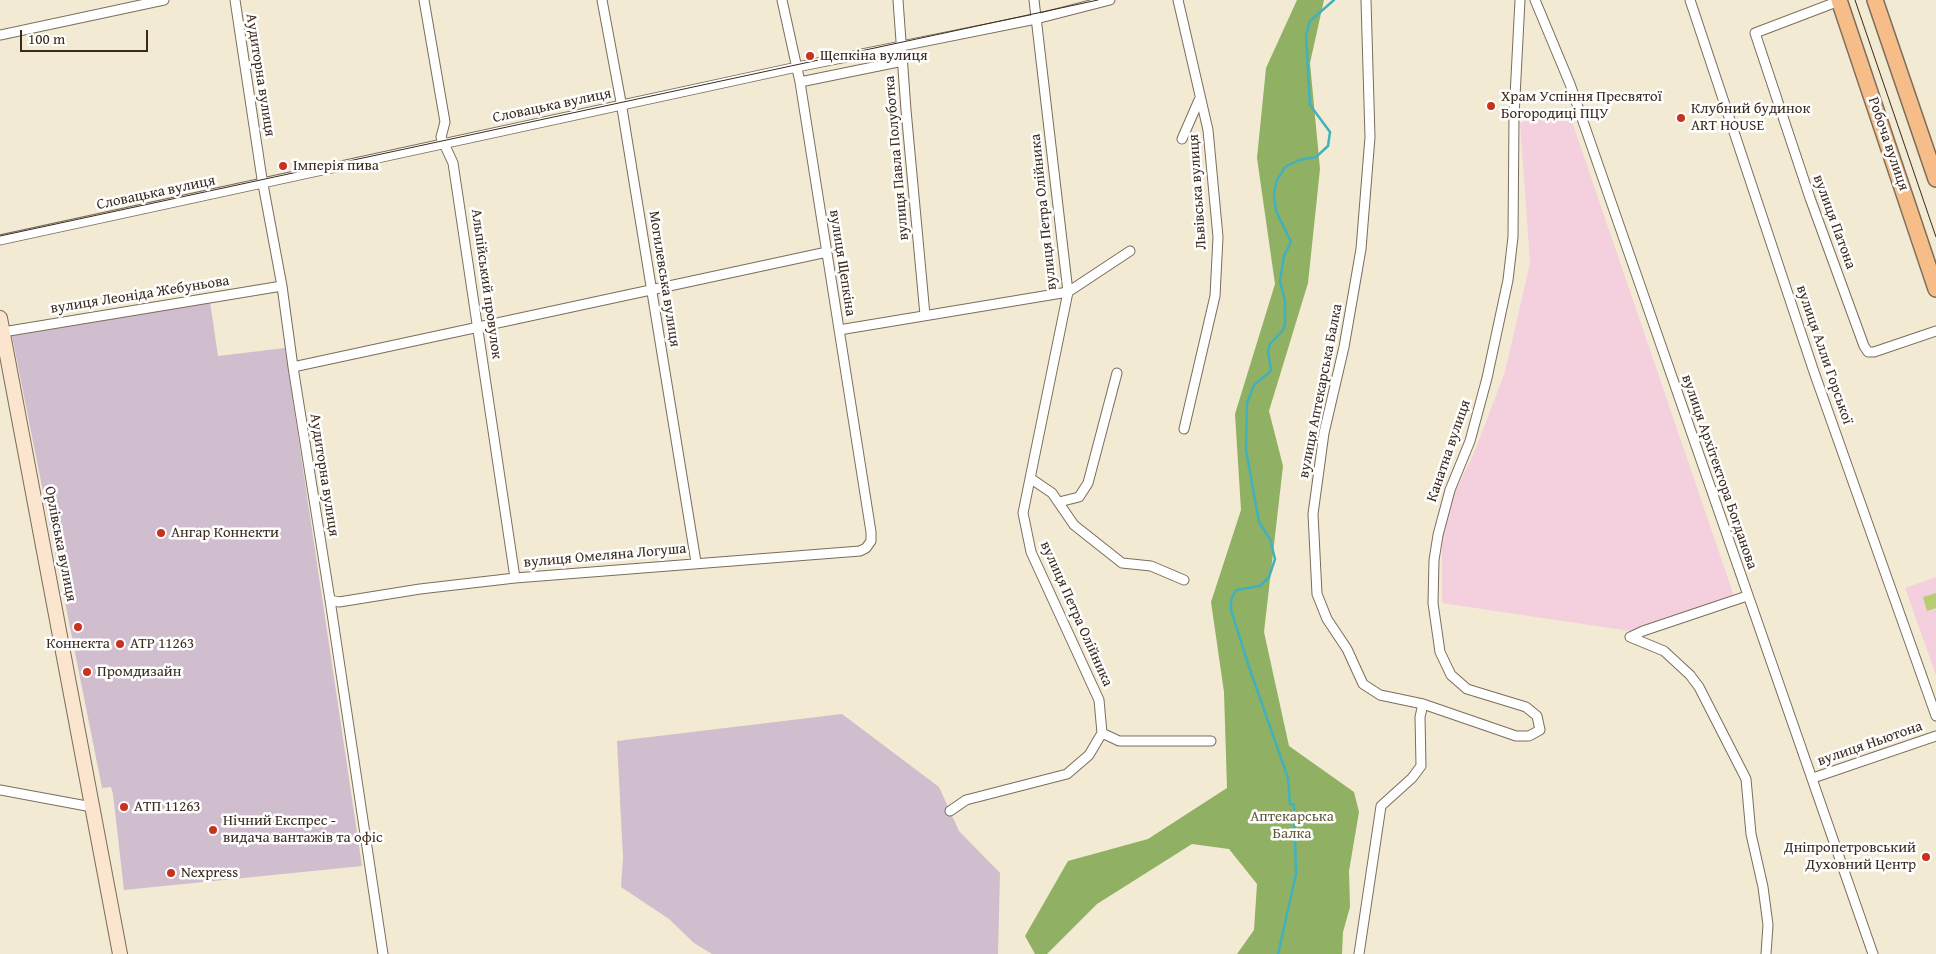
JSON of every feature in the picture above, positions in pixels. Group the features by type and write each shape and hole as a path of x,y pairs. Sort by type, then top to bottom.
{"main road":[{"name":"Робоча вулиця","path":"1840,0 1936,289"},
{"path":"1876,0 1936,179"}],"street":[{"path":"0,35 164,0"},
{"name":"Аудиторна вулиця","path":"235,0 263,184 282,286 383,954"},
{"path":"424,0 445,116 441,138 442,144"},
{"name":"Могилевська вулиця","path":"602,0 622,105 696,562"},
{"name":"вулиця Щепкіна","path":"782,0 800,82 871,532"},
{"name":"вулиця Павла Полуботка","path":"898,0 924,315"},
{"name":"вулиця Петра Олійника","path":"1034,0 1068,292 1023,513 1031,552 1098,700 1102,733"},
{"name":"Словацька вулиця","path":"0,240 622,105 1036,19 1110,0"},
{"name":"Львівська вулиця","path":"1178,0 1199,100 1208,130 1218,237 1215,296 1184,429"},
{"name":"вулиця Аптекарська Балка","path":"1366,0 1370,136 1361,249 1344,346 1324,433 1314,514 1317,594 1327,619 1347,649 1363,684 1380,695 1423,704"},
{"name":"Канатна вулиця","path":"1423,704 1516,736 1529,736 1540,730 1537,716 1526,707 1467,689 1451,675 1440,652 1433,603 1434,560 1438,535 1450,490 1473,432 1508,280 1513,237 1514,116 1520,0"},
{"name":"вулиця Архітектора Богданова","path":"1535,0 1570,84 1873,954"},
{"name":"вулиця Алли Горської","path":"1690,0 1814,372 1936,716"},
{"name":"вулиця Патона","path":"1840,0 1755,33 1810,198 1864,346 1868,352 1874,352 1936,331"},
{"path":"800,82 903,61"},
{"name":"Львівська вулиця","path":"1182,139 1199,100"},
{"name":"Альпійський провулок","path":"442,144 454,162 514,578"},
{"path":"839,330 1068,292 1130,251"},
{"path":"293,368 827,252"},
{"name":"вулиця Леоніда Жебуньова","path":"3,332 282,286"},
{"name":"Орлівська вулиця","path":"0,318 120,954"},
{"path":"1059,502 1079,497 1088,482 1116,373"},
{"path":"1030,478 1052,493 1074,525 1122,563 1151,566 1184,580"},
{"name":"вулиця Омеляна Логуша","path":"330,600 339,602 420,589 514,578 696,562 860,551 866,548 871,540 871,532"},
{"path":"1748,596 1630,637 1664,651 1690,675 1746,779 1751,834 1763,887 1768,925 1766,954"},
{"path":"1359,954 1382,806 1412,778 1421,766 1420,717 1423,704"},
{"path":"950,811 966,800 1067,774 1089,755 1102,733 1119,741 1211,741"},
{"name":"вулиця Ньютона","path":"1813,778 1936,736"},
{"path":"0,790 92,807"}],"shaded area":[{"path":"1567,107 1734,596 1630,631 1442,603 1442,538 1451,500 1474,453 1505,372 1530,263 1520,123"},
{"path":"210,302 218,356 285,348 362,866 124,890 113,794 111,787 102,788 12,336"},
{"path":"1936,577 1936,675 1905,588"},
{"path":"842,714 939,787 959,831 1000,873 998,954 712,954 694,943 669,919 621,887 623,858 617,741"}],"green space":[{"name":"Аптекарська Балка","path":"1297,0 1324,0 1310,63 1320,169 1308,283 1269,411 1283,466 1264,632 1289,746 1354,792 1359,812 1349,871 1350,907 1343,932 1342,954 1237,954 1254,930 1257,884 1229,849 1192,844 1097,904 1047,954 1035,954 1025,936 1068,861 1148,839 1227,788 1224,692 1211,602 1241,510 1235,414 1275,284 1257,158 1266,68"},
{"path":"1936,593 1936,608 1927,611 1923,597"}],"waterway":[{"path":"1278,954 1296,874 1294,805 1290,804 1288,778 1249,667 1231,610 1231,600 1236,590 1260,586 1269,577 1275,559 1270,539 1259,522 1246,450 1247,403 1254,385 1271,371 1268,351 1270,344 1283,330 1285,324 1285,301 1280,281 1284,256 1291,242 1276,211 1274,194 1277,180 1285,167 1299,160 1316,157 1328,146 1330,132 1310,105 1306,35 1310,21 1334,0"}],"tram line":[{"path":"0,236 1098,0"},
{"path":"1855,0 1936,237"}],"place":[{"name":"Щепкіна вулиця","path":"810,56"},
{"name":"Храм Успіння Пресвятої Богородиці ПЦУ","path":"1491,106"},
{"name":"Клубний будинок ART HOUSE","path":"1681,118"},
{"name":"Імперія пива","path":"283,166"},
{"name":"Ангар Коннекти","path":"161,533"},
{"name":"Коннекта","path":"78,627"},
{"name":"ATP 11263","path":"120,644"},
{"name":"Промдизайн","path":"87,672"},
{"name":"АТП 11263","path":"124,807"},
{"name":"Нічний Експрес - видача вантажів та офіс","path":"213,830"},
{"name":"Дніпропетровський Духовний Центр","path":"1926,857"},
{"name":"Nexpress","path":"171,873"}]}
